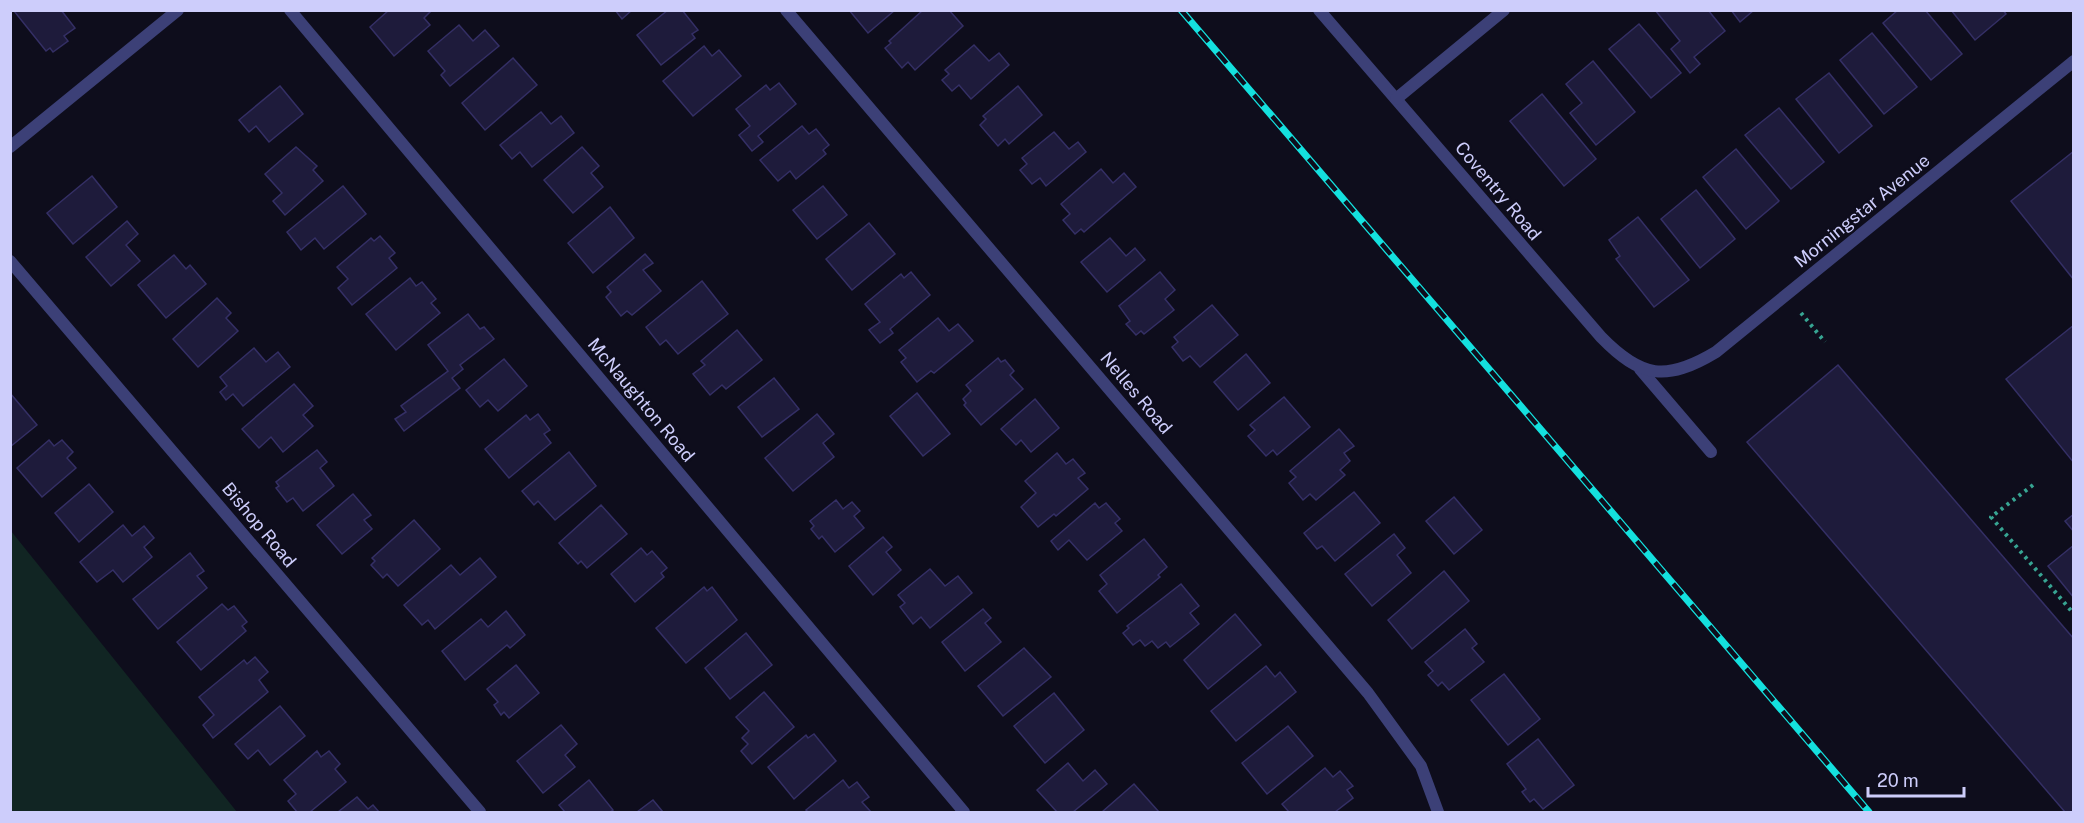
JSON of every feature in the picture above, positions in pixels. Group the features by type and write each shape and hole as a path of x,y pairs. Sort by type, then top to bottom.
{"street":[{"path":"10,147 178,10"},
{"name":"McNaughton Road","path":"290,10 964,813"},
{"name":"Nelles Road","path":"786,10 1368,693 1421,765 1438,813"},
{"name":"Coventry Road","path":"1319,10 1575,309 1621,357 1640,369 1665,373"},
{"path":"1396,99 1504,10"},
{"name":"Morningstar Avenue","path":"1665,373 1689,368 1716,352 2073,61"},
{"name":"Bishop Road","path":"10,261 480,813"},
{"path":"1640,369 1711,452"}],"path":[{"path":"1786,296 1825,342"},
{"path":"2033,484 1991,517 2073,614"}],"green space":[{"path":"11,531 237,812 11,812"}],"building":[{"path":"61,10 75,28 64,36 68,41 53,52 50,48 46,51 14,11"},
{"path":"389,10 432,10 424,18 430,25 394,56 370,27"},
{"path":"615,10 632,10 622,19"},
{"path":"668,10 682,10 698,30 692,34 695,38 661,65 637,35"},
{"path":"849,10 895,10 868,33"},
{"path":"923,10 949,10 963,26 915,70 908,62 902,68 885,48 891,43 889,41"},
{"path":"1655,10 1708,10 1725,31 1694,57 1700,64 1690,73 1671,49 1680,41"},
{"path":"1731,10 1754,10 1740,22"},
{"path":"1898,10 1925,10 1962,54 1931,80 1883,23"},
{"path":"1951,10 2003,10 2006,14 1975,40"},
{"path":"1639,24 1681,73 1651,98 1609,49"},
{"path":"459,25 473,41 485,30 499,46 450,86 441,75 445,71 428,51"},
{"path":"1872,33 1917,87 1884,114 1840,60"},
{"path":"974,45 989,61 999,53 1009,65 971,99 959,85 952,91 942,80 949,74 945,70"},
{"path":"704,46 712,56 719,50 741,76 693,116 663,81"},
{"path":"513,58 537,85 485,130 462,103"},
{"path":"1593,61 1635,112 1596,145 1570,113 1582,103 1566,84"},
{"path":"1829,73 1872,126 1839,153 1796,99"},
{"path":"779,83 796,104 758,136 763,142 752,151 739,135 750,126 736,109 766,85 770,90"},
{"path":"280,86 303,114 269,142 256,126 249,132 239,120"},
{"path":"1018,86 1042,115 1009,144 1005,139 998,146 980,125 986,119 983,116"},
{"path":"1542,94 1596,159 1564,186 1510,121"},
{"path":"1779,108 1824,162 1791,189 1745,135"},
{"path":"541,112 551,124 561,116 574,133 532,167 520,152 512,159 500,145"},
{"path":"802,126 809,134 816,129 829,145 823,150 826,154 796,179 790,171 778,181 760,160"},
{"path":"1054,132 1069,149 1078,142 1086,152 1046,186 1040,178 1032,184 1020,170 1027,164 1022,158"},
{"path":"296,147 317,166 313,170 323,181 285,215 273,201 282,193 265,174"},
{"path":"582,147 599,166 591,173 603,187 573,213 544,180"},
{"path":"1736,149 1779,201 1746,229 1703,177"},
{"path":"2074,151 2074,280 2011,201"},
{"path":"1101,169 1113,183 1124,173 1136,187 1084,232 1081,229 1075,234 1063,220 1070,214 1061,204"},
{"path":"92,176 117,207 73,244 47,213"},
{"path":"343,186 366,214 324,249 315,238 301,250 287,232"},
{"path":"823,186 847,215 817,239 793,210"},
{"path":"1696,190 1735,239 1700,268 1661,219"},
{"path":"610,207 634,238 593,273 568,243"},
{"path":"1638,217 1689,280 1654,307 1616,259 1620,256 1609,240"},
{"path":"127,221 138,234 126,245 140,261 111,286 86,257"},
{"path":"869,223 895,254 852,290 826,259"},
{"path":"380,236 395,253 389,258 397,268 352,305 338,288 348,279 337,267 371,238 374,241"},
{"path":"1110,238 1126,256 1135,248 1145,260 1107,292 1081,262"},
{"path":"645,254 653,263 643,270 661,291 632,315 627,311 621,316 606,297 611,292 607,287"},
{"path":"174,255 186,269 190,265 206,284 166,318 138,285"},
{"path":"911,272 930,295 890,329 893,333 880,343 869,330 880,322 865,304 901,274 904,278"},
{"path":"1160,272 1175,290 1165,299 1174,310 1144,334 1141,331 1136,335 1126,324 1130,321 1119,306"},
{"path":"410,278 416,286 422,282 436,299 431,303 440,313 396,350 366,314"},
{"path":"702,281 728,314 678,354 666,340 660,345 646,327"},
{"path":"217,298 231,313 226,318 238,331 198,367 173,339"},
{"path":"1212,305 1238,335 1200,367 1190,356 1183,361 1172,347 1178,342 1174,337"},
{"path":"468,314 480,329 484,327 494,339 460,365 463,369 452,378 460,388 404,431 395,419 406,412 401,406 448,371 428,345"},
{"path":"938,318 949,331 958,324 973,341 934,373 931,371 917,382 901,362 906,358 899,350"},
{"path":"2074,325 2074,463 2006,379"},
{"path":"737,330 762,360 726,389 722,385 710,395 693,374 705,365 701,361"},
{"path":"254,348 266,362 278,352 290,367 243,406 233,394 226,400 220,392 227,386 220,377"},
{"path":"1246,354 1270,383 1238,410 1214,382"},
{"path":"998,358 1001,362 1005,360 1014,371 1010,375 1023,389 981,425 964,405 966,403 963,399 971,391 966,385"},
{"path":"504,359 527,386 498,411 488,400 480,407 466,390"},
{"path":"1838,365 2074,639 2074,812 2065,812 1747,442"},
{"path":"774,378 799,409 762,437 738,407"},
{"path":"294,384 313,406 303,415 313,426 283,452 271,437 259,448 242,429"},
{"path":"10,393 37,425 10,447"},
{"path":"917,393 950,434 923,456 890,416"},
{"path":"1284,397 1310,427 1277,455 1273,450 1266,456 1248,436 1255,430 1250,425"},
{"path":"1035,399 1059,428 1031,452 1021,440 1016,445 1001,429"},
{"path":"538,414 550,430 544,434 551,443 509,478 485,449 526,415 530,420"},
{"path":"817,414 834,434 823,443 834,457 793,491 765,458"},
{"path":"1339,429 1354,446 1344,453 1350,461 1340,470 1345,475 1316,500 1310,494 1303,500 1289,483 1296,477 1290,471"},
{"path":"49,440 54,446 62,440 73,452 67,458 76,468 42,497 17,468"},
{"path":"317,450 327,462 320,468 334,486 303,511 293,498 287,502 276,488 279,486 276,482"},
{"path":"569,452 596,486 555,520 538,501 534,505 522,491"},
{"path":"1057,453 1066,464 1073,459 1085,473 1078,478 1088,489 1056,516 1054,514 1038,527 1021,507 1036,493 1025,481"},
{"path":"89,484 113,512 79,542 55,513"},
{"path":"1354,492 1380,523 1335,561 1322,546 1317,549 1304,533"},
{"path":"353,494 371,515 364,520 372,529 342,554 317,525"},
{"path":"1454,497 1482,530 1454,554 1426,521"},
{"path":"836,500 843,509 852,502 860,511 854,516 864,528 835,552 822,536 819,539 811,529 814,526 810,521"},
{"path":"1095,503 1099,508 1106,503 1120,519 1115,523 1122,531 1087,560 1069,540 1058,550 1051,541"},
{"path":"601,505 627,534 587,568 581,561 578,564 559,543"},
{"path":"2074,514 2074,532 2065,521"},
{"path":"414,520 440,549 398,586 387,574 383,578 371,565 375,561 372,558"},
{"path":"123,525 132,536 144,526 154,538 144,547 152,557 123,582 113,570 97,582 80,562"},
{"path":"1394,534 1405,548 1397,555 1411,573 1372,606 1345,574"},
{"path":"883,537 892,547 886,552 901,570 873,595 849,566"},
{"path":"1144,539 1167,567 1158,575 1160,577 1117,613 1099,591 1107,584 1100,575"},
{"path":"2074,545 2074,598 2048,566"},
{"path":"641,548 647,555 652,551 667,568 661,573 664,577 635,602 611,574"},
{"path":"190,553 204,571 197,576 207,588 158,629 133,599"},
{"path":"480,558 496,577 435,629 428,620 422,625 404,605 451,565 460,575"},
{"path":"930,569 945,586 958,576 972,593 930,628 921,617 913,624 900,607 905,603 898,595"},
{"path":"1444,571 1469,601 1412,649 1388,620"},
{"path":"1181,584 1199,606 1190,613 1199,624 1170,647 1166,642 1158,648 1152,641 1145,646 1140,640 1133,645 1123,633 1129,628 1127,626"},
{"path":"704,587 707,591 712,587 737,620 686,663 656,628"},
{"path":"222,604 228,610 234,606 247,622 242,626 246,631 201,670 177,642"},
{"path":"983,609 991,618 985,623 1001,642 965,671 942,642"},
{"path":"506,611 525,635 510,648 507,645 465,680 442,651 481,619 488,627"},
{"path":"1235,614 1261,645 1208,689 1184,660"},
{"path":"1465,629 1477,644 1472,648 1484,662 1449,690 1442,682 1438,686 1428,675 1433,671 1425,662"},
{"path":"746,633 772,665 730,699 705,668"},
{"path":"1024,648 1051,677 1003,716 978,686"},
{"path":"255,657 268,672 259,680 268,692 213,738 203,725 214,715 199,697 244,660 247,664"},
{"path":"516,665 539,693 509,718 504,712 501,715 494,705 498,702 487,689"},
{"path":"1266,666 1275,677 1280,672 1296,692 1236,741 1211,711"},
{"path":"1504,674 1540,719 1508,745 1471,700"},
{"path":"764,692 794,727 752,764 741,751 748,744 742,738 749,731 736,717"},
{"path":"1054,693 1084,730 1045,763 1014,726"},
{"path":"280,706 305,736 270,765 258,750 248,759 235,744"},
{"path":"561,725 577,744 565,755 575,767 543,793 517,761"},
{"path":"1288,726 1313,756 1267,794 1242,763"},
{"path":"814,734 836,761 794,799 768,767 806,735 808,738"},
{"path":"1538,739 1574,785 1543,809 1534,799 1530,802 1522,792 1526,789 1507,764"},
{"path":"317,751 321,757 329,751 340,764 335,769 346,782 310,812 297,812 288,801 296,794 284,780"},
{"path":"1068,763 1083,781 1095,770 1107,784 1073,812 1057,812 1037,790"},
{"path":"1325,768 1333,777 1340,771 1353,786 1347,790 1353,798 1335,812 1289,812 1282,804"},
{"path":"589,780 613,810 610,812 565,812 559,805"},
{"path":"843,780 849,788 857,782 869,797 862,802 871,812 808,812 806,810"},
{"path":"1134,784 1159,812 1102,812"},
{"path":"357,797 368,809 373,805 379,812 338,812"},
{"path":"653,800 663,812 637,812"}],"railway":[{"path":"1181,10 1869,812"}]}
